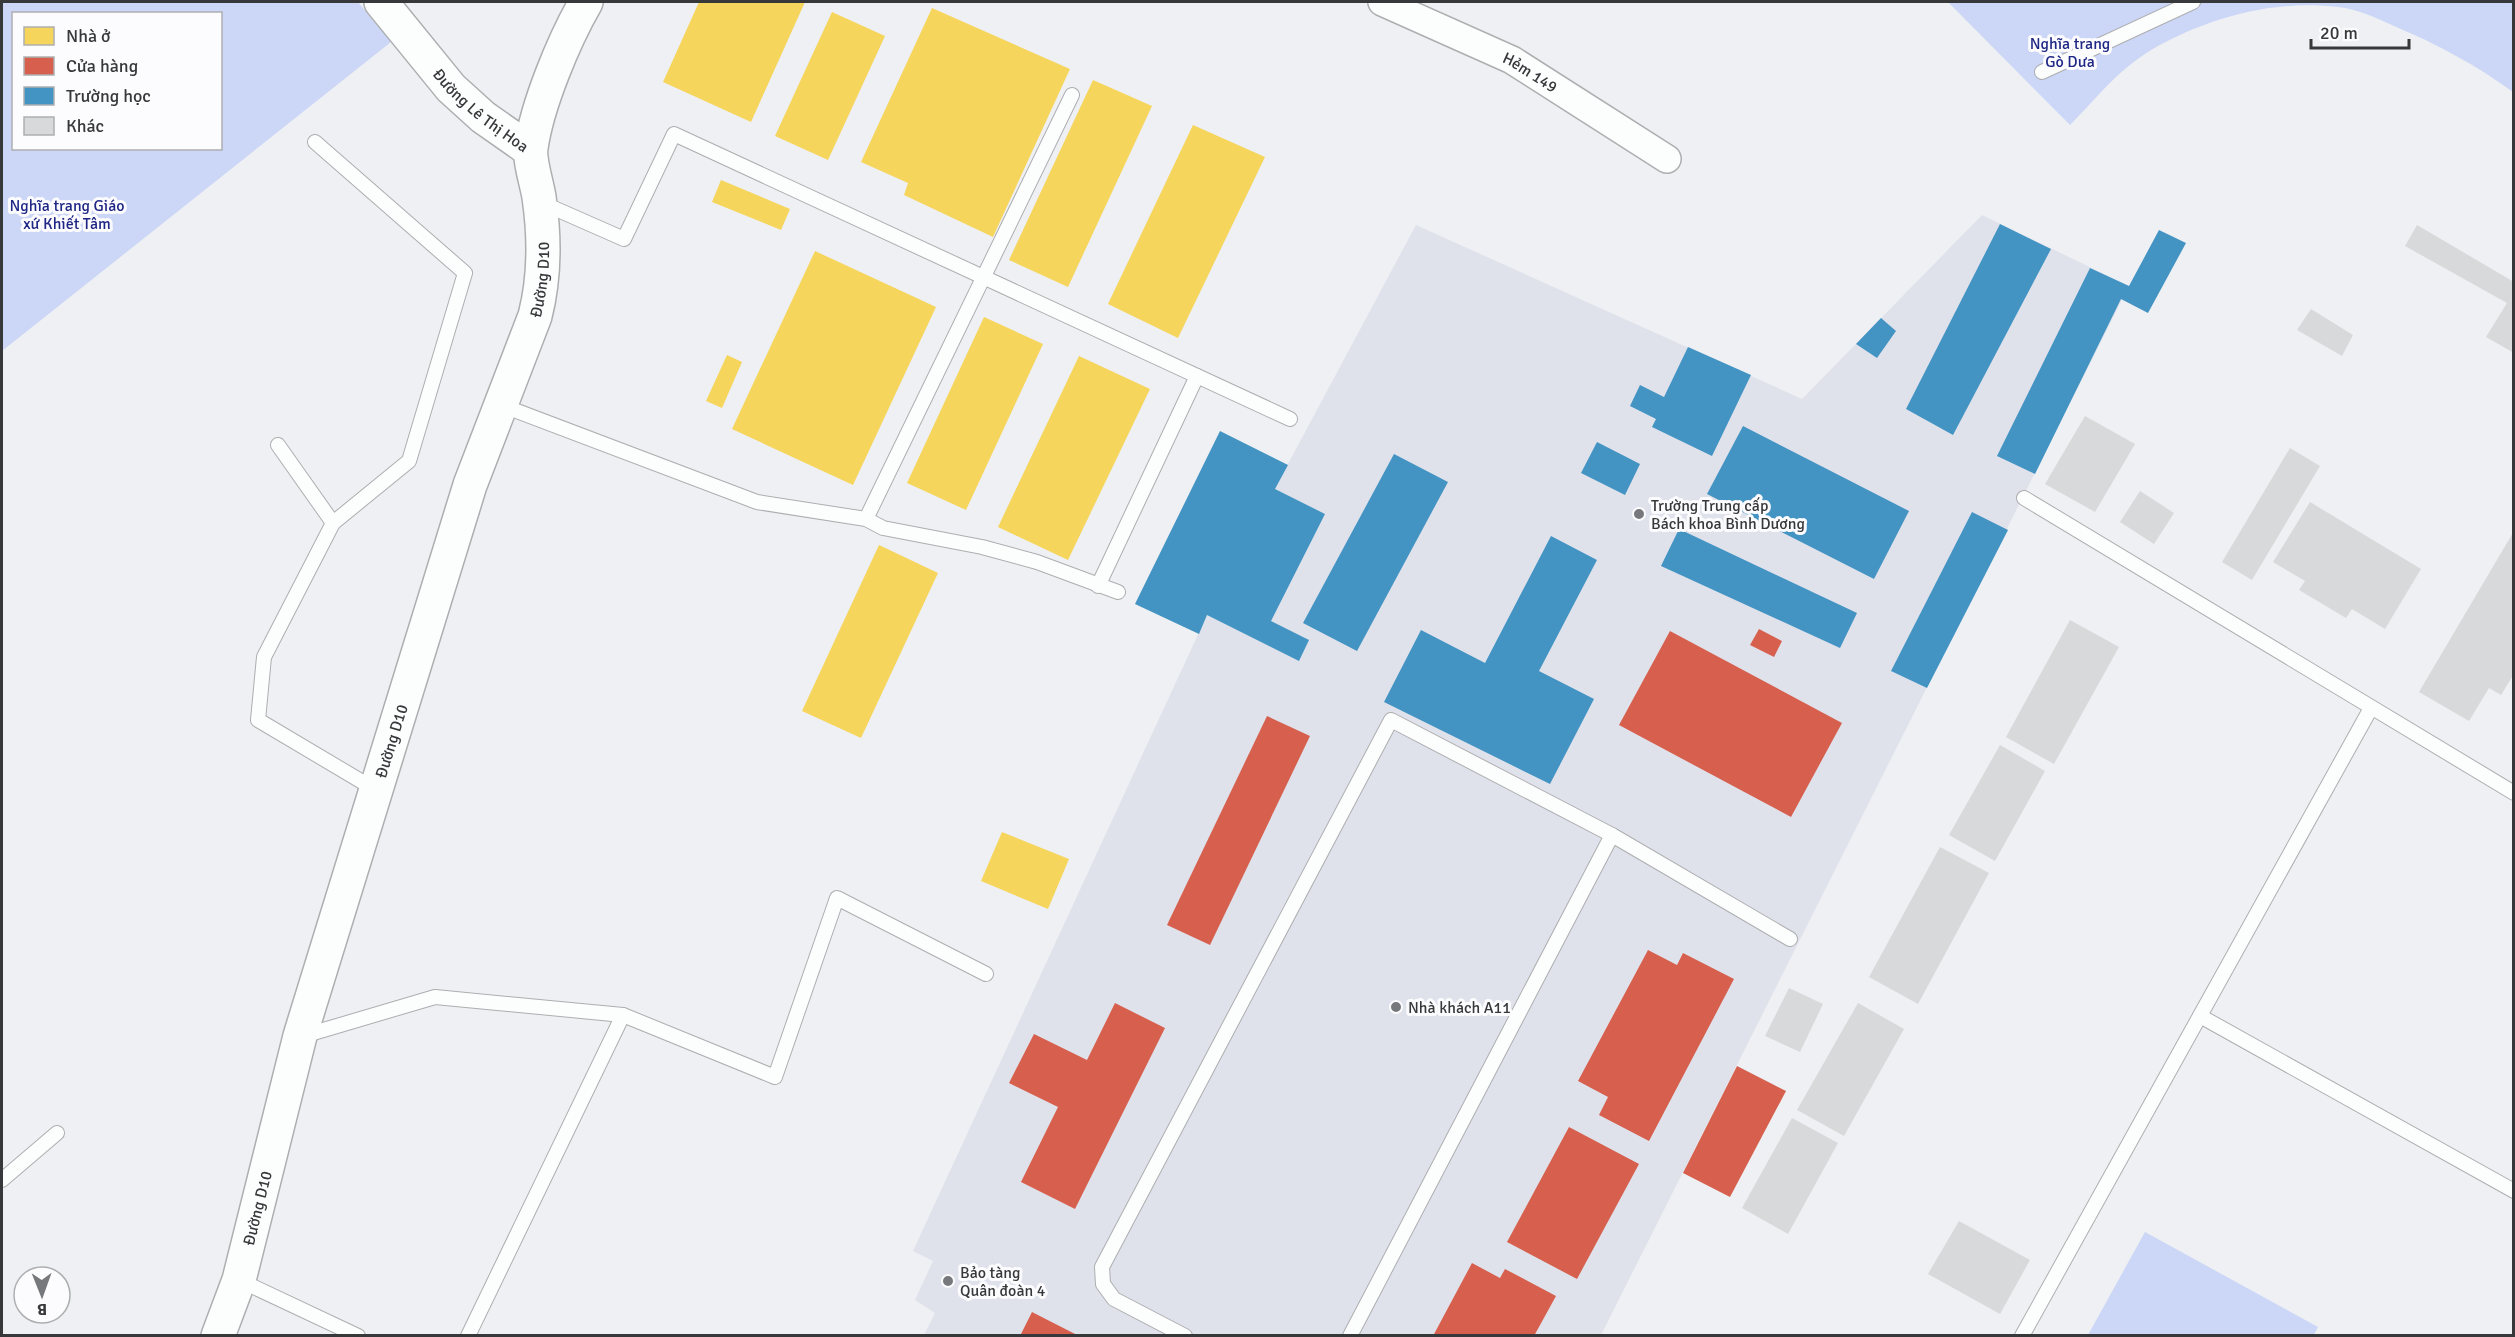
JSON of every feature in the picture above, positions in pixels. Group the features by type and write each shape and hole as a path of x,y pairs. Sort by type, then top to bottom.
{"street":[{"name":"Đường Lê Thị Hoa","path":"381,2 451,88 483,117 530,150 545,94 566,42 586,2"},
{"name":"Hẻm 149","path":"1382,2 1512,60 1667,159"},
{"name":"Đường D10","path":"218,1335 239,1280 300,1036 470,485 535,316 541,292 544,257 540,202 530,150"}],"lane":[{"path":"2042,72 2193,2"},
{"path":"866,519 1072,95"},
{"path":"540,202 624,238 674,134 1290,419"},
{"path":"315,142 465,273 409,461 333,523 264,657 258,720 376,789"},
{"path":"1098,586 1197,376"},
{"path":"501,405 757,501 866,519 883,528 982,547 1037,562 1119,592"},
{"path":"278,445 333,523"},
{"path":"2024,498 2514,794"},
{"path":"2022,1335 2371,708"},
{"path":"1185,1335 1114,1299 1103,1284 1102,1267 1391,720 1612,836 1790,939"},
{"path":"1350,1335 1612,836"},
{"path":"300,1036 435,997 623,1015 775,1077 837,898 986,974"},
{"path":"468,1335 623,1015"},
{"path":"2200,1016 2514,1191"},
{"path":"2,1180 57,1133"},
{"path":"239,1280 358,1335"}],"shaded area":[{"name":"Nhà khách A11","path":"1982,215 2129,286 1601,1335 924,1335 935,1313 915,1300 933,1261 913,1251 1207,615 1416,225 1802,399"}],"green space":[{"name":"Nghĩa trang Giáo xứ Khiết Tâm","path":"2,2 358,2 391,42 2,351"},
{"name":"Nghĩa trang Gò Dưa","path":"1948,2 2513,2 2513,92 2456,56 2367,14 2338,7 2290,6 2227,17 2191,30 2160,45 2140,57 2107,85 2070,125"},
{"path":"2145,1232 2318,1327 2314,1335 2088,1335"}],"building: Nhà ở":[{"path":"699,2 805,2 751,122 663,82"},
{"path":"932,8 1070,69 993,237 904,195 908,183 861,162"},
{"path":"832,12 885,36 828,160 775,136"},
{"path":"1093,80 1152,106 1068,287 1009,260"},
{"path":"1193,125 1265,157 1178,338 1108,304"},
{"path":"721,180 790,209 781,230 712,202"},
{"path":"815,251 936,307 853,485 732,429"},
{"path":"984,317 1043,344 966,510 907,483"},
{"path":"727,355 742,362 722,408 706,401"},
{"path":"1079,356 1150,389 1068,560 998,527"},
{"path":"879,545 938,573 861,738 802,711"},
{"path":"1002,832 1069,859 1048,909 981,881"}],"building: Cửa hàng":[{"path":"1759,629 1782,641 1774,657 1750,645"},
{"path":"1670,631 1842,723 1791,817 1619,725"},
{"path":"1267,716 1310,736 1210,945 1167,925"},
{"path":"1648,950 1677,965 1683,953 1734,979 1649,1141 1599,1115 1608,1097 1578,1081"},
{"path":"1115,1003 1165,1028 1075,1209 1021,1182 1058,1107 1009,1083 1034,1034 1087,1060"},
{"path":"1737,1066 1786,1091 1730,1197 1683,1173"},
{"path":"1569,1127 1639,1164 1577,1279 1507,1242"},
{"path":"1472,1263 1500,1278 1505,1269 1556,1296 1534,1336 1433,1336"},
{"path":"1032,1312 1079,1336 1020,1336"}],"building: Trường học":[{"path":"2000,224 2051,249 1953,435 1906,409"},
{"path":"2159,230 2186,243 2148,313 2121,299 2035,474 1997,456 2090,268 2129,286"},
{"path":"1881,318 1896,331 1877,358 1856,344"},
{"path":"1688,347 1751,375 1712,456 1652,427 1656,419 1630,406 1640,385 1664,397"},
{"path":"1743,426 1909,511 1874,579 1707,494"},
{"path":"1220,431 1288,465 1275,489 1325,514 1271,621 1309,640 1299,661 1207,615 1199,634 1135,604"},
{"path":"1597,442 1640,464 1625,495 1581,473"},
{"path":"1394,454 1448,482 1357,651 1303,623"},
{"path":"1972,512 2008,530 1927,688 1891,671"},
{"path":"1679,529 1857,613 1840,648 1661,566"},
{"path":"1551,536 1597,560 1539,671 1594,699 1550,784 1384,702 1421,630 1485,663"}],"building: Khác":[{"path":"2417,225 2514,282 2514,353 2486,337 2507,303 2405,246"},
{"path":"2311,309 2353,335 2342,356 2297,330"},
{"path":"2085,416 2135,444 2095,512 2045,484"},
{"path":"2290,448 2320,466 2252,580 2222,562"},
{"path":"2140,491 2174,513 2154,544 2120,522"},
{"path":"2310,502 2421,569 2385,629 2352,609 2346,618 2299,590 2305,581 2273,562"},
{"path":"2514,531 2514,674 2501,695 2489,688 2469,721 2419,692"},
{"path":"2070,620 2119,647 2054,764 2006,737"},
{"path":"2000,745 2045,771 1995,861 1949,835"},
{"path":"1940,847 1989,873 1918,1004 1869,977"},
{"path":"1789,988 1823,1004 1800,1052 1765,1036"},
{"path":"1858,1003 1904,1029 1844,1136 1797,1110"},
{"path":"1792,1118 1838,1143 1788,1234 1742,1208"},
{"path":"1959,1221 2030,1260 2000,1314 1928,1274"}],"place":[{"name":"Trường Trung cấp Bách khoa Bình Dương","path":"1639,514"},
{"name":"Nhà khách A11","path":"1396,1007"},
{"name":"Bảo tàng Quân đoàn 4","path":"948,1281"}]}
